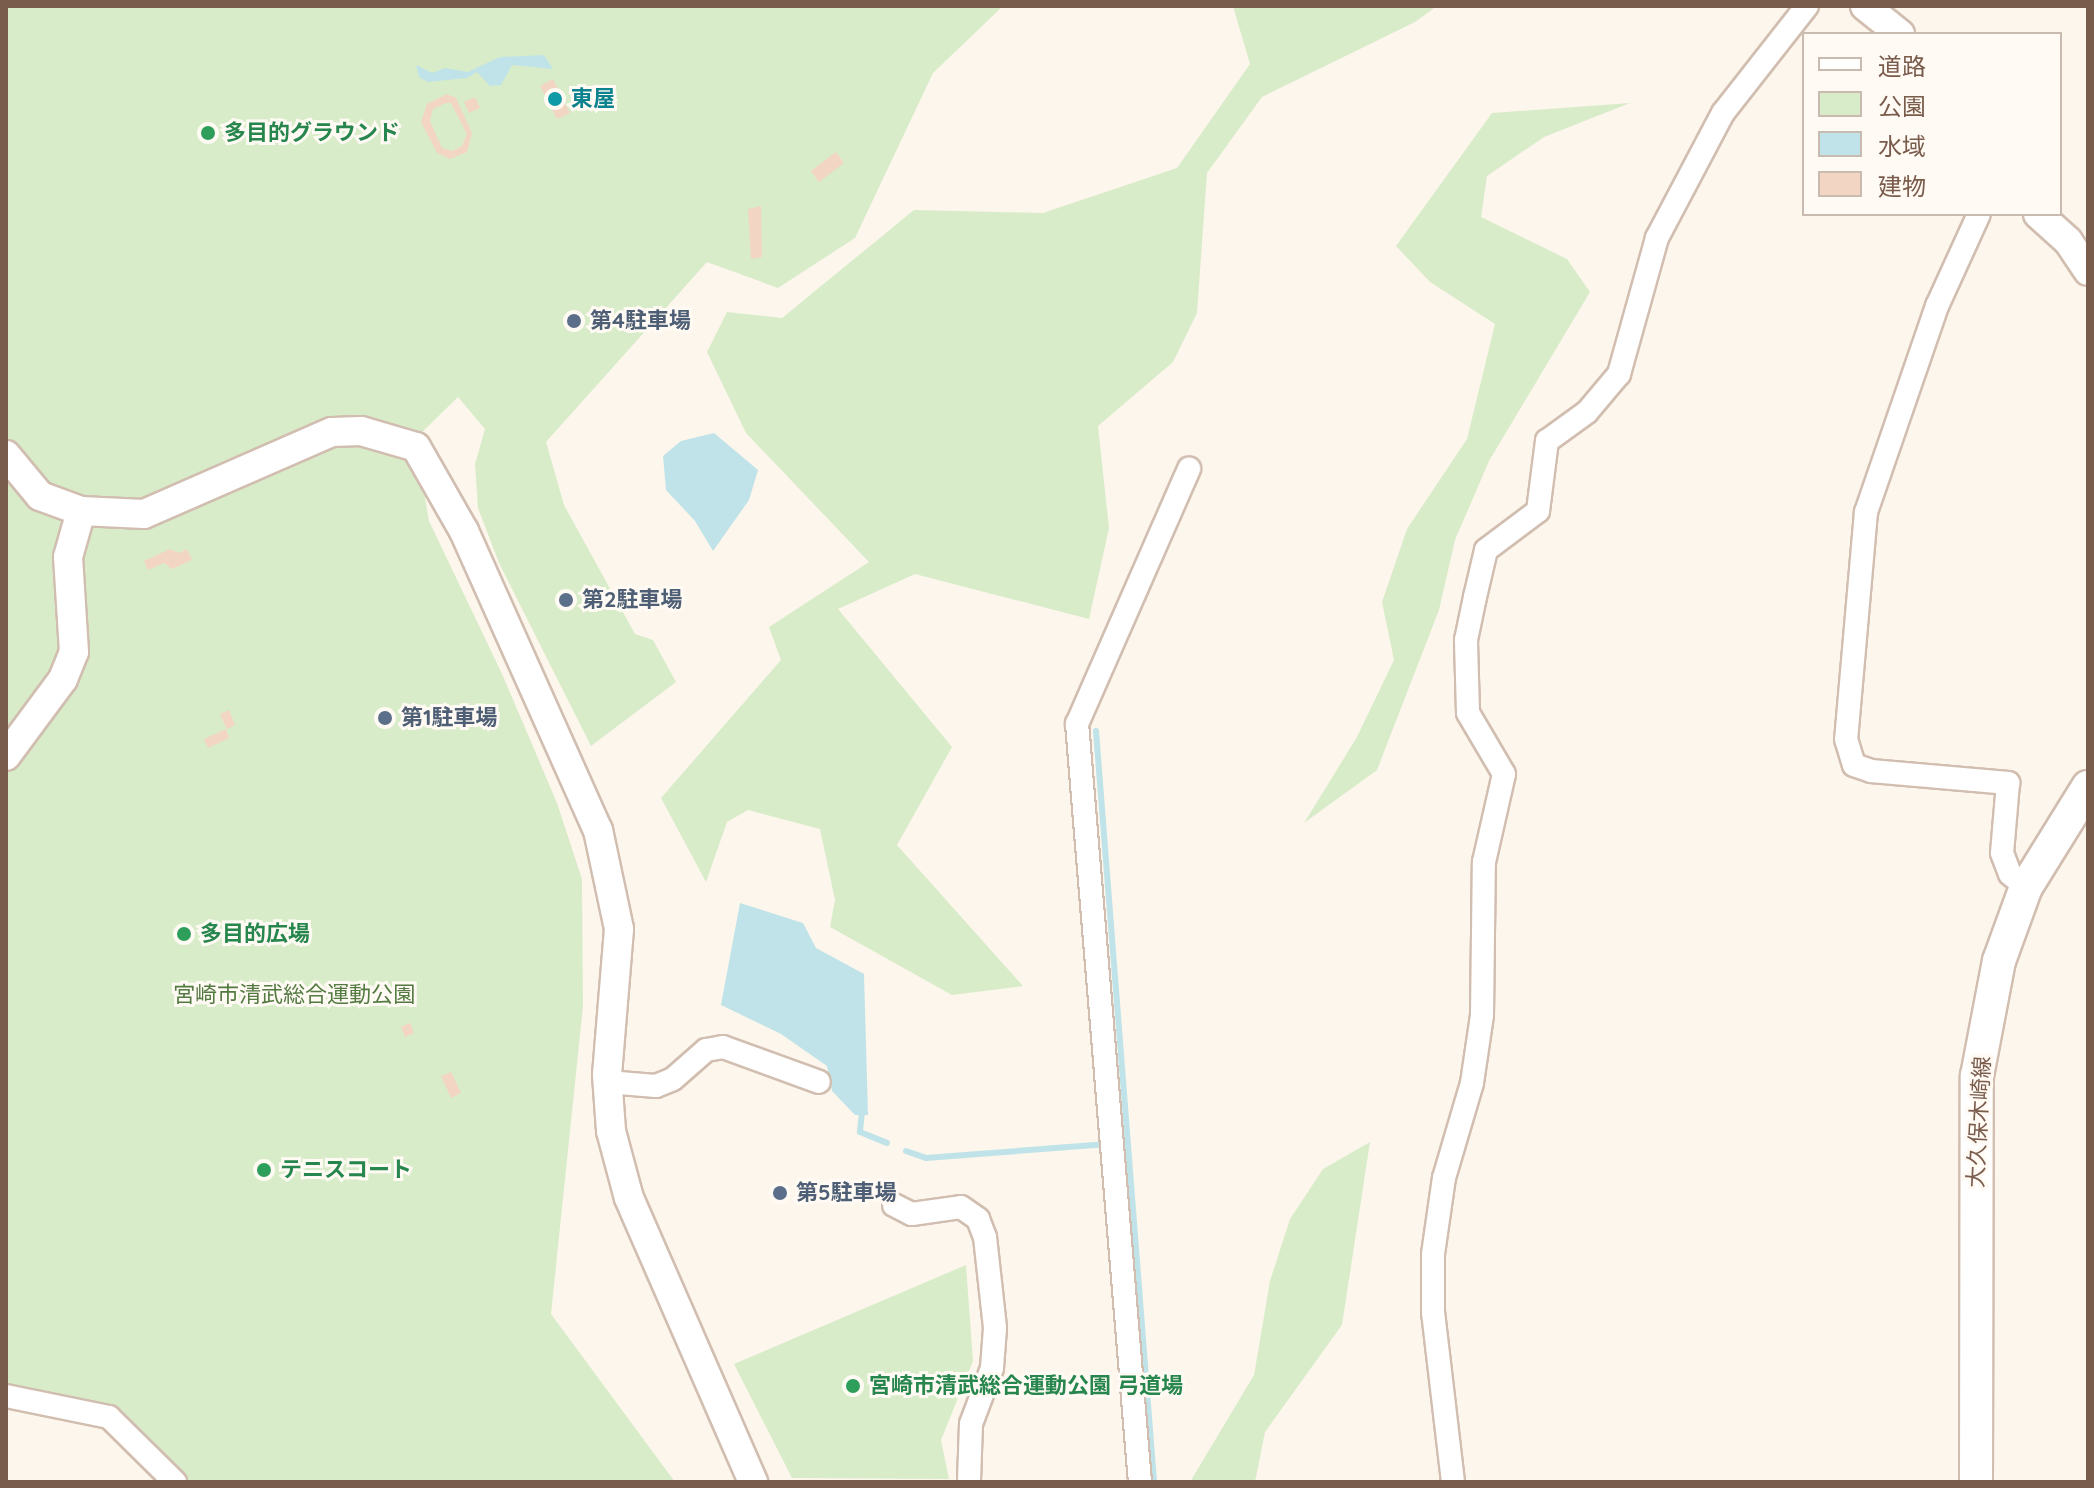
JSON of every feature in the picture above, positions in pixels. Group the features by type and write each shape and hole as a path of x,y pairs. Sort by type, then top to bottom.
{"main road":[{"name":"大久保木崎線","path":"1976,1482 1977,1076 1999,961 2026,887 2088,787"}],"street":[{"path":"1453,1482 1433,1313 1433,1254 1444,1178 1472,1083 1482,1015 1484,862 1504,774 1468,713 1466,640 1486,550 1538,511 1547,441 1587,412 1619,374 1657,238 1723,113 1807,6"},
{"path":"1865,6 1898,32"},
{"path":"1978,216 1937,306 1866,512 1846,739 1854,765 1871,771 2008,783 2002,853 2010,874 2026,887"},
{"path":"2040,216 2068,241 2088,271"},
{"path":"6,455 40,496 81,511 144,514 332,432 361,431 416,447 464,531 598,830 619,929 607,1082 611,1131 629,1198 753,1482"},
{"path":"1140,1482 1077,724 1189,469"},
{"path":"6,756 63,679 74,652 68,557 81,511"},
{"path":"607,1082 656,1086 673,1079 706,1050 723,1047 819,1082"},
{"path":"894,1205 912,1214 961,1207 978,1219 985,1237 995,1328 992,1368 971,1424 969,1482"},
{"path":"6,1396 109,1417 175,1482"}],"green space":[{"name":"宮崎市清武総合運動公園","path":"6,6 1003,6 933,73 855,238 778,288 707,262 546,442 564,505 635,634 653,640 676,682 591,746 499,563 478,508 475,464 485,429 458,397 415,439 429,521 503,676 557,803 582,879 583,1006 551,1314 675,1482 172,1482 109,1417 6,1393"},
{"path":"1233,6 1437,6 1415,22 1262,97 1207,173 1197,313 1173,362 1098,426 1109,528 1089,619 915,574 838,609 952,747 897,845 1023,986 952,995 830,927 835,900 820,829 748,810 727,822 706,882 661,798 781,660 769,627 869,562 746,433 707,352 727,312 782,318 914,210 1043,213 1177,168 1250,64"},
{"path":"1630,103 1544,137 1487,176 1481,217 1567,259 1590,292 1489,461 1455,540 1439,610 1377,770 1304,823 1357,737 1394,660 1382,602 1407,529 1467,439 1495,324 1430,282 1396,246 1492,113"},
{"path":"1370,1142 1342,1325 1265,1432 1255,1482 1190,1482 1254,1375 1270,1281 1290,1219 1323,1169"},
{"name":"宮崎市清武総合運動公園 弓道場","path":"966,1265 973,1361 941,1440 949,1479 792,1478 734,1364"}],"water":[{"path":"544,55 553,69 512,65 501,85 490,86 477,72 467,78 428,82 419,77 416,65 432,73 445,68 468,72 500,57"},
{"path":"714,433 758,470 749,500 713,551 695,521 666,490 663,456 681,441"},
{"path":"740,903 803,923 816,948 864,974 868,1115 855,1115 832,1091 827,1066 781,1034 721,1005"}],"building":[{"name":"東屋","path":"553,79 570,113 557,119 540,86"},
{"path":"447,94 456,98 472,133 467,152 450,159 437,153 421,122 427,104","holes":["451,103 467,134 462,146 452,151 442,148 430,121 433,109"]},
{"path":"475,97 480,108 469,113 464,102"},
{"path":"836,152 844,163 819,182 811,171"},
{"path":"761,206 762,257 751,259 748,209"},
{"path":"170,549 179,553 187,549 192,560 172,569 164,563 148,570 144,561"},
{"path":"229,710 235,725 227,729 220,714"},
{"path":"226,729 229,738 208,748 204,739"},
{"path":"410,1023 414,1033 405,1037 401,1027"},
{"path":"451,1072 461,1093 451,1098 441,1076"}],"waterway":[{"path":"1096,731 1154,1482"},
{"path":"862,1112 860,1132 887,1143"},
{"path":"906,1151 926,1158 1107,1144"}],"place":[{"name":"東屋","path":"555,99"},
{"name":"多目的グラウンド","path":"208,133"},
{"name":"第4駐車場","path":"574,321"},
{"name":"第2駐車場","path":"566,600"},
{"name":"第1駐車場","path":"385,718"},
{"name":"多目的広場","path":"184,934"},
{"name":"テニスコート","path":"264,1170"},
{"name":"第5駐車場","path":"780,1193"},
{"name":"宮崎市清武総合運動公園 弓道場","path":"853,1386"}]}
